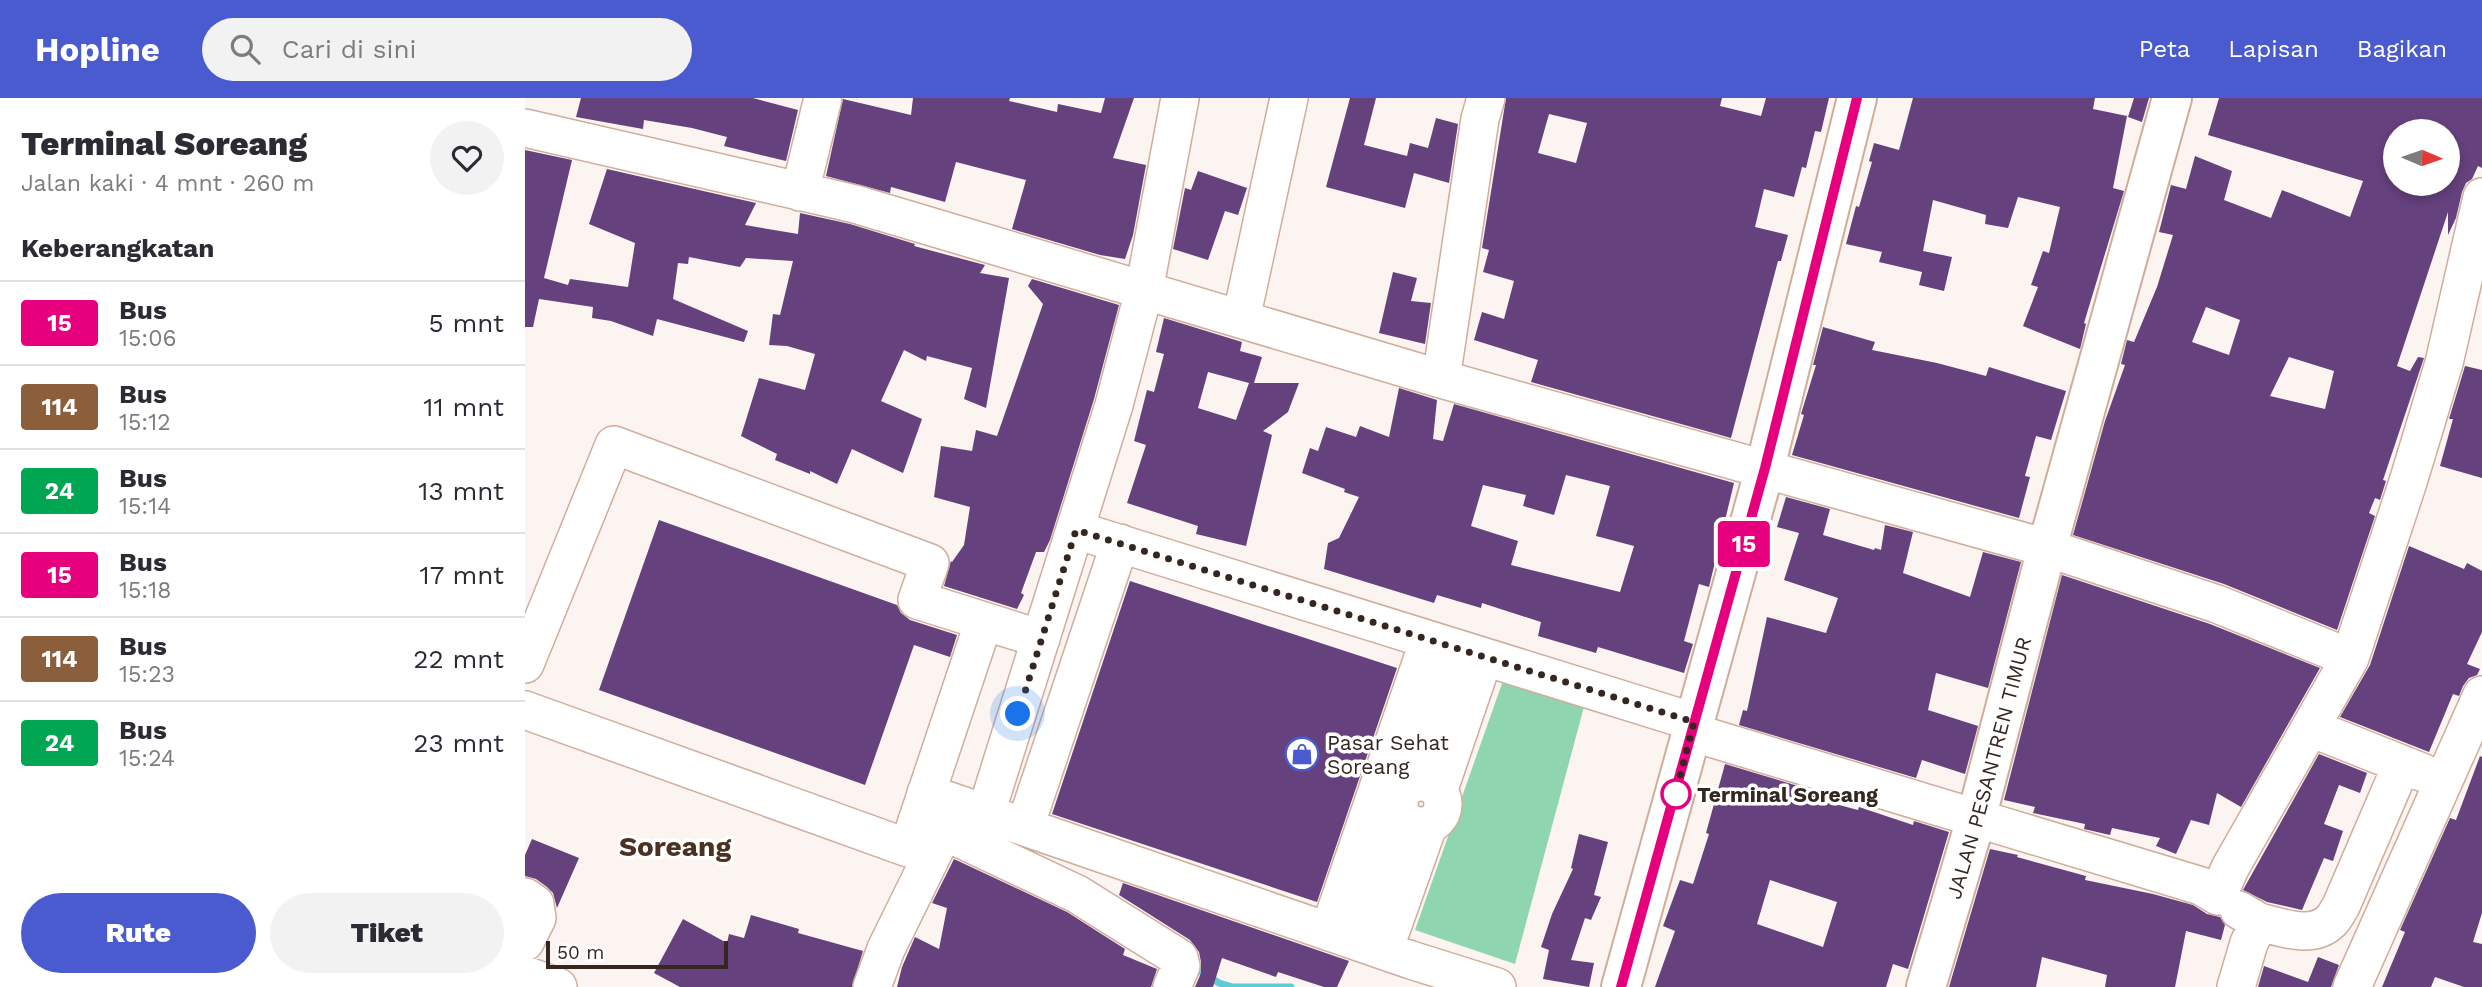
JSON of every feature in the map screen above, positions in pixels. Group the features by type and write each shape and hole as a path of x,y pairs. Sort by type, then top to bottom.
{"main road":[{"path":"1621,987 1765,468 1857,98"},
{"name":"JALAN PESANTREN TIMUR","path":"1926,987 1976,819 2047,548 2172,98"}],"street":[{"path":"800,192 823,98"},
{"path":"986,813 1114,405 1144,290 1180,98"},
{"path":"1241,319 1289,98"},
{"path":"1441,379 1480,119 1486,98"},
{"path":"525,128 855,204 1441,379 2047,548 2217,604 2350,658"},
{"path":"2218,896 2229,868 2350,658 2444,363 2482,197"},
{"path":"525,664 614,445 930,563 917,600 1041,639"},
{"path":"1076,530 1456,648 1976,819 2201,886 2259,922 2303,931 2313,931 2331,922 2341,906 2402,764"},
{"path":"1025,827 1119,544"},
{"path":"525,710 908,848 984,621"},
{"path":"1356,941 1419,803 1456,648"},
{"path":"1356,941 1456,648"},
{"path":"2352,987 2482,695"},
{"path":"2311,728 2442,781"},
{"path":"926,793 1497,987"},
{"path":"872,987 886,949 942,835 949,833 1077,894 1179,958 1181,966 1172,987"},
{"path":"525,897 535,904 537,918 525,942"},
{"path":"2236,987 2249,943 2259,922"},
{"path":"525,975 558,987"}],"green space":[{"path":"1505,675 1585,703 1515,964 1415,930"}],"building":[{"path":"581,98 753,98 798,110 786,161 724,146 727,137 692,128 644,120 643,129 576,117"},
{"path":"913,98 1010,98 1009,101 1057,112 1058,104 1101,113 1105,98 1134,98 1113,158 1146,165 1133,235 1125,259 1100,255 1012,229 1026,180 956,162 945,202 891,187 890,193 826,176 843,99 911,115"},
{"path":"1350,98 1376,98 1364,145 1407,156 1410,143 1428,148 1436,118 1458,124 1449,183 1414,173 1405,208 1326,187"},
{"path":"1506,98 1722,98 1720,106 1761,116 1766,98 1829,98 1821,132 1815,131 1806,168 1802,167 1794,197 1764,189 1755,227 1788,235 1781,261 1778,261 1731,438 1531,382 1538,360 1474,340 1482,312 1504,319 1514,281 1483,272 1489,250 1482,248","holes":["1549,114 1587,123 1576,163 1538,153"]},
{"path":"1913,98 2095,98 2093,109 2127,116 2113,188 2124,191 2084,323 2086,324 2080,349 2023,326 2038,287 2031,285 2043,251 2049,253 2060,207 2018,197 2008,228 1985,224 1986,215 1933,200 1923,251 1952,257 1944,291 1919,285 1922,272 1879,262 1882,252 1846,244 1872,162 1869,161 1874,143 1899,150"},
{"path":"2134,98 2149,98 2142,122 2128,117"},
{"path":"2219,98 2482,98 2482,168 2478,166 2472,179 2466,183 2448,235 2448,212 2397,366 2410,371 2418,357 2424,358 2383,480 2386,481 2380,500 2375,498 2369,513 2375,516 2337,630 2224,584 2073,535 2105,421 2125,365 2121,364 2127,340 2134,342 2157,287 2173,235 2159,232 2171,185 2186,189 2195,156 2232,171 2224,200 2271,218 2282,190 2350,217 2363,181 2208,135","holes":["2206,307 2240,320 2229,355 2192,342","2289,357 2334,371 2325,409 2270,396"]},
{"path":"525,150 572,160 544,278 568,285 570,279 628,287 635,243 589,224 607,169 756,203 745,225 798,234 800,213 850,224 915,244 914,246 985,265 980,273 1009,278 986,408 964,399 972,368 927,356 926,361 904,350 881,401 922,419 903,473 852,449 837,484 810,471 810,474 775,460 777,454 741,436 759,378 805,390 815,354 787,346 769,345 773,314 780,315 793,261 746,258 740,267 689,257 688,264 678,263 673,299 748,331 744,342 657,319 653,336 611,321 592,318 593,307 539,299 533,327 525,327"},
{"path":"1198,171 1247,188 1238,215 1225,211 1208,260 1173,249 1185,188 1191,190"},
{"path":"1393,272 1417,278 1411,301 1431,303 1425,344 1379,333"},
{"path":"1032,279 1119,305 1094,399 1050,540 1044,552 1036,552 1021,593 1024,595 1017,609 944,586 951,561 964,545 970,507 934,497 941,446 972,451 976,430 997,436 1043,304 1028,286"},
{"path":"1164,318 1242,342 1240,351 1262,357 1254,383 1299,383 1288,412 1263,431 1272,435 1246,546 1196,534 1198,526 1127,503 1146,445 1134,441 1147,390 1154,392 1164,354 1156,352","holes":["1208,372 1249,383 1236,420 1198,408"]},
{"path":"1823,327 1875,342 1872,350 1986,376 1989,367 2066,391 2051,440 2036,436 2025,476 2030,477 2019,518 1792,455 1804,415 1801,414 1816,365 1813,365"},
{"path":"2465,366 2482,370 2482,478 2440,466 2453,419 2449,419"},
{"path":"1399,388 1437,400 1433,439 1443,441 1454,404 1734,483 1709,587 1699,584 1684,641 1693,644 1684,673 1598,647 1596,653 1538,636 1541,622 1482,603 1481,608 1437,595 1434,603 1324,569 1328,543 1339,538 1359,497 1302,473 1310,448 1318,451 1326,427 1356,437 1360,426 1389,437","holes":["1566,475 1610,486 1596,536 1634,546 1620,592 1511,565 1518,541 1471,526 1483,485 1526,495 1523,506 1554,515"]},
{"path":"1786,497 1830,509 1823,535 1874,550 1881,550 1885,525 1913,532 1903,573 1970,597 1983,552 2021,562 1988,688 1936,673 1928,710 1978,726 1965,774 1922,760 1916,778 1739,725 1743,710 1747,711 1767,617 1826,633 1838,598 1784,580 1799,533 1777,527"},
{"path":"659,520 897,605 901,613 910,620 957,635 950,657 914,645 865,785 599,690"},
{"path":"2409,546 2464,569 2467,563 2482,571 2482,632 2467,664 2480,669 2477,675 2469,678 2459,696 2453,694 2429,752 2340,717 2370,665"},
{"path":"2062,575 2210,624 2320,668 2241,807 2217,793 2209,825 2191,820 2176,854 2156,846 2160,838 2112,828 2110,835 2084,829 2085,824 2033,813 2035,807 2004,800"},
{"path":"1130,581 1397,668 1317,902 1052,814"},
{"path":"2319,754 2367,773 2360,793 2339,785 2324,824 2343,831 2333,861 2324,858 2302,910 2267,902 2243,890"},
{"path":"2480,756 2482,913 2473,942 2482,944 2482,987 2464,987 2435,977 2431,987 2382,987 2405,932 2400,930 2450,818 2456,820"},
{"path":"1725,764 1825,794 1824,801 1858,810 1859,807 1913,825 1914,821 1949,832 1908,969 1893,964 1886,987 1655,987 1675,931 1663,926 1680,880 1693,884 1709,834 1706,833","holes":["1770,880 1837,902 1823,947 1757,924"]},
{"path":"1579,834 1608,842 1594,895 1601,897 1591,920 1585,918 1571,960 1594,963 1589,987 1543,979 1549,950 1541,947 1552,914 1573,869 1571,868"},
{"path":"532,839 579,858 557,908 553,893 547,887 536,879 525,876 525,855"},
{"path":"1990,849 2086,876 2085,880 2193,905 2207,914 2220,917 2225,925 2221,940 2186,931 2175,987 2105,987 2107,975 2042,957 2036,987 1949,987"},
{"path":"954,859 1067,912 1125,949 1123,955 1157,969 1151,987 897,987 915,937 939,949 947,908 932,903"},
{"path":"1123,883 1349,961 1337,987 1324,987 1278,972 1276,977 1222,958 1213,987 1195,987 1201,973 1199,952 1190,940 1119,895"},
{"path":"751,915 799,929 798,933 863,951 852,987 680,987 654,973 683,919 727,943 729,934 744,938"},
{"path":"2318,957 2339,965 2331,987 2258,987 2264,966 2308,982"}],"waterway":[{"path":"1192,966 1219,983 1233,987 1291,987"}],"bus line":[{"name":"15","path":"1621,987 1765,468 1857,98"}],"place":[{"name":"Pasar Sehat Soreang","path":"1302,754"},
{"name":"Terminal Soreang","path":"1676,794"}],"district":[{"name":"Soreang","path":"675,846"}],"route":[{"path":"1018,714 1076,530 1694,722 1673,804 1676,794"}]}
